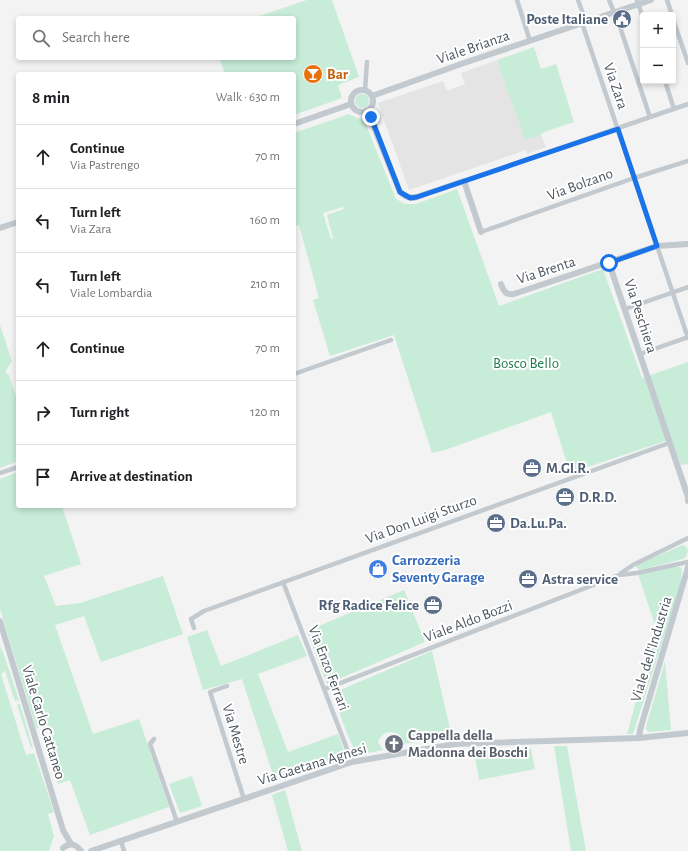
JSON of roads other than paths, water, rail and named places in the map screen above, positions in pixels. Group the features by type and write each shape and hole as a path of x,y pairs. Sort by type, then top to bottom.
{"street":[{"path":"517,0 530,41"},
{"name":"Via Zara","path":"578,0 618,129 688,337"},
{"path":"609,0 650,117"},
{"name":"Viale Brianza","path":"372,96 584,23 638,2 651,0"},
{"path":"667,0 671,12"},
{"path":"638,2 641,12"},
{"path":"676,28 688,63"},
{"path":"365,90 367,62"},
{"path":"666,84 674,109"},
{"path":"361,90 365,90 372,96 372,105 367,110 358,111 351,104 354,93 361,90"},
{"path":"296,123 351,104"},
{"path":"367,110 400,192 410,198 417,197 688,104"},
{"name":"Via Bolzano","path":"481,232 634,178 688,161"},
{"path":"464,181 481,232"},
{"path":"0,228 16,223"},
{"path":"607,264 657,246 688,244"},
{"name":"Via Brenta","path":"501,284 504,292 509,295 607,264"},
{"name":"Via Peschiera","path":"607,264 625,309 669,443"},
{"path":"625,309 688,287"},
{"path":"640,354 688,337"},
{"path":"296,373 391,340"},
{"path":"669,443 688,501"},
{"name":"Via Don Luigi Sturzo","path":"194,628 191,620 204,611 669,443"},
{"path":"0,473 16,468"},
{"name":"Viale Aldo Bozzi","path":"325,689 619,574 632,565 688,538"},
{"name":"Viale Aldo Bozzi","path":"619,574 688,562"},
{"name":"Viale dell'Industria","path":"639,738 640,730 688,567"},
{"name":"Via Enzo Ferrari","path":"283,582 352,762"},
{"name":"Viale Carlo Cattaneo","path":"0,622 63,830 71,844"},
{"name":"Via Mestre","path":"227,686 210,692 244,799"},
{"name":"Via Gaetana Agnesi","path":"71,844 80,849 93,850 352,762 455,744 639,738 688,733"},
{"path":"154,739 150,744 177,822"},
{"name":"Viale Carlo Cattaneo","path":"62,850 63,830"},
{"path":"121,841 124,851"},
{"path":"62,850 66,845 71,844"}],"place":[{"name":"Poste Italiane","path":"622,19"},
{"name":"Bar","path":"313,74"},
{"name":"M.GI.R.","path":"532,468"},
{"name":"D.R.D.","path":"565,497"},
{"name":"Da.Lu.Pa.","path":"496,523"},
{"name":"Carrozzeria Seventy Garage","path":"378,569"},
{"name":"Astra service","path":"528,579"},
{"name":"Rfg Radice Felice","path":"433,605"},
{"name":"Cappella della Madonna dei Boschi","path":"394,744"}],"park label":[{"name":"Bosco Bello","path":"526,363"}]}
